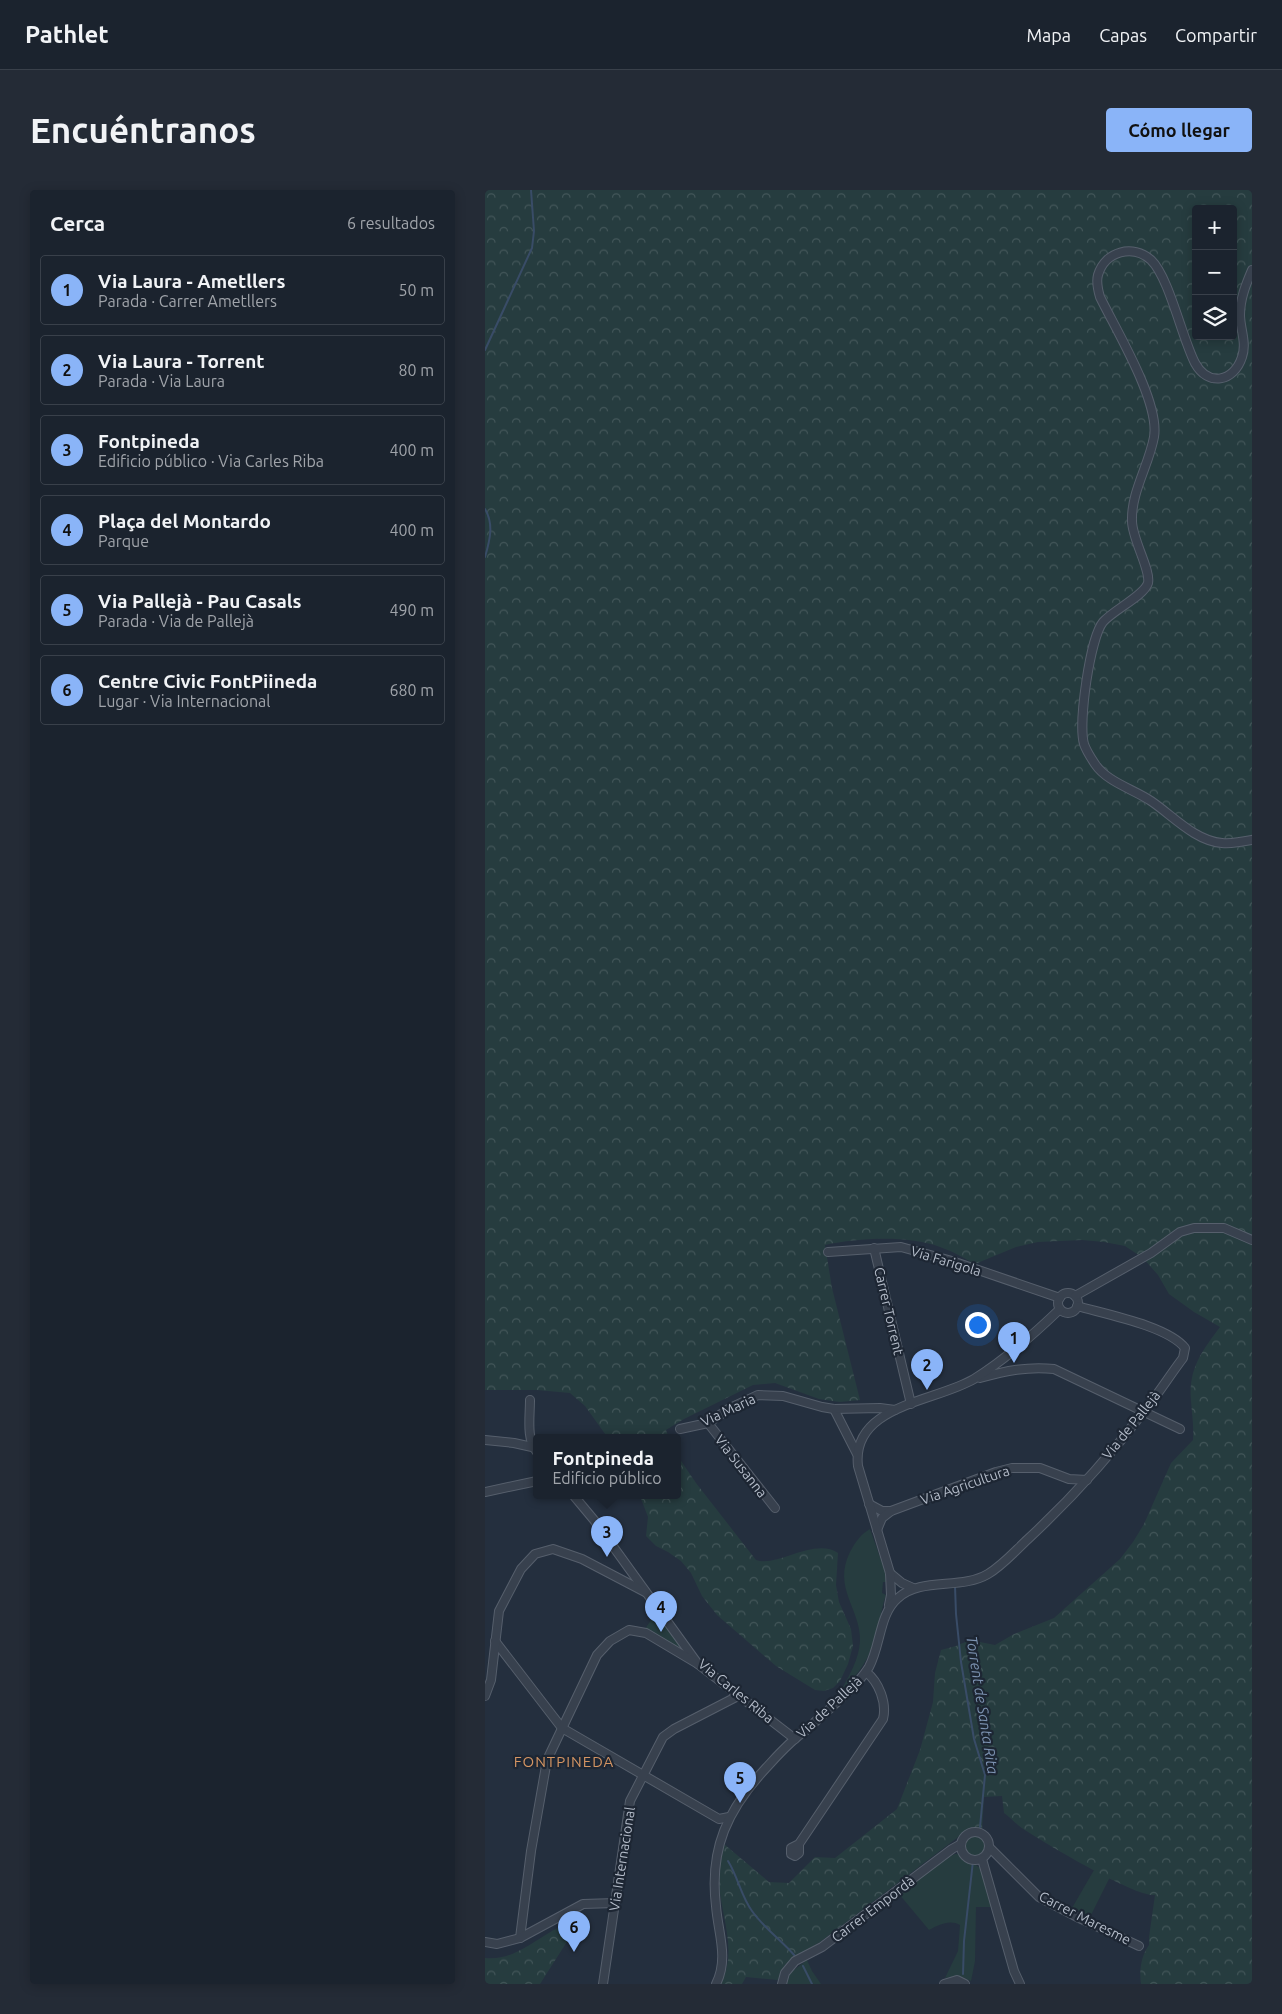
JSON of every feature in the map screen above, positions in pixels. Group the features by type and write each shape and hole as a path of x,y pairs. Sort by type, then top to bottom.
{"street":[{"path":"1252,270 1242,297 1240,312 1244,347 1242,357 1238,366 1230,375 1215,379 1202,373 1195,363 1161,275 1151,260 1137,252 1126,251 1113,256 1099,272 1097,282 1100,297 1142,383 1151,406 1155,429 1132,511 1134,535 1147,572 1147,584 1143,591 1109,616 1097,631 1091,654 1083,722 1084,744 1095,765 1106,775 1140,794 1203,837 1221,844 1252,840"},
{"path":"1075,1296 1145,1257 1180,1232 1195,1228 1225,1228 1252,1240"},
{"name":"Via Farigola","path":"828,1252 901,1247 952,1261 1060,1298"},
{"name":"Carrer Torrent","path":"874,1248 911,1404"},
{"path":"1067,1293 1075,1296 1078,1301 1077,1306 1071,1313 1060,1309 1058,1302 1060,1298 1067,1293"},
{"name":"Via de Pallejà","path":"716,1984 723,1954 715,1904 715,1867 721,1840 738,1801 795,1739 866,1672 875,1654 889,1607 897,1598 913,1588 968,1582 989,1574 1047,1522 1087,1480 1145,1411 1183,1358 1185,1348 1175,1338 1149,1326 1077,1306"},
{"path":"971,1381 1004,1357 1060,1309"},
{"path":"857,1454 865,1433 880,1418 895,1410 971,1381 1022,1369 1041,1368 1054,1370 1180,1429"},
{"name":"Via Maria","path":"680,1429 708,1423 730,1408 758,1395 783,1396 822,1408 880,1408 895,1410"},
{"path":"530,1400 533,1434"},
{"path":"835,1409 857,1454 858,1466 890,1573 891,1595 889,1607"},
{"name":"Via Susanna","path":"708,1423 775,1508"},
{"path":"485,1440 514,1443 533,1449"},
{"name":"Via Agricultura","path":"891,1511 989,1474 1012,1468 1040,1468 1069,1479 1087,1480"},
{"path":"1069,1479 1071,1487 1070,1497"},
{"path":"485,1492 533,1482"},
{"name":"Via Carles Riba","path":"576,1499 594,1520 698,1664 795,1739"},
{"path":"869,1504 882,1511 891,1511"},
{"path":"877,1530 882,1518 891,1511"},
{"path":"485,1696 491,1680 499,1611 521,1569 535,1554 553,1548 582,1559 647,1593"},
{"path":"890,1573 896,1579 913,1588"},
{"path":"520,1938 531,1851 547,1760 597,1655 610,1640 629,1630 646,1633 698,1664"},
{"path":"495,1641 562,1728 719,1819 729,1818"},
{"path":"799,1844 883,1719 884,1706 876,1682 866,1672"},
{"name":"Via Internacional","path":"603,1984 630,1801 663,1737 674,1729 738,1696"},
{"path":"977,1831 987,1836 990,1848 982,1859 973,1860 964,1855 961,1844 967,1834 977,1831"},
{"name":"Carrer Empordà","path":"782,1984 785,1973 795,1961 822,1946 951,1849 961,1844"},
{"name":"Carrer Maresme","path":"990,1848 1039,1897 1139,1946"},
{"path":"982,1859 1020,1984"},
{"path":"485,1942 497,1944 520,1938 583,1904 615,1903"},
{"path":"944,1984 957,1980 965,1984"}],"green space":[{"path":"485,190 1252,190 1252,1984 1141,1984 1141,1964 1149,1945 1155,1895 1145,1894 1112,1880 1025,1830 1004,1813 1002,1796 984,1797 982,1830 976,1828 966,1831 820,1942 793,1958 785,1965 778,1980 746,1977 742,1984 720,1984 728,1961 727,1936 719,1886 724,1844 769,1882 789,1883 815,1857 835,1858 897,1809 920,1750 933,1702 935,1673 941,1650 970,1640 995,1645 1014,1634 1054,1618 1120,1559 1144,1524 1171,1463 1193,1440 1191,1390 1194,1370 1207,1344 1220,1327 1194,1312 1169,1294 1158,1275 1143,1258 1125,1246 1082,1240 1038,1242 1016,1247 975,1264 927,1243 898,1239 868,1239 825,1245 832,1288 860,1400 840,1402 819,1399 775,1383 753,1385 684,1419 666,1430 668,1434 605,1434 585,1406 570,1393 537,1390 485,1390"},
{"path":"681,1461 756,1560 774,1560 818,1548 838,1553 836,1585 839,1602 851,1629 853,1646 848,1664 840,1681 833,1688 824,1691 815,1690 776,1666 717,1615 702,1596 691,1573 681,1561 656,1546 646,1536 648,1517 641,1499 681,1499"},
{"path":"870,1529 885,1571 887,1582 883,1582 882,1593 886,1595 871,1650 860,1670 841,1691 856,1661 860,1641 859,1629 846,1588 844,1577 845,1565 856,1541"},
{"path":"657,1611 685,1651 645,1629"},
{"path":"976,1834 984,1838 988,1846 984,1854 976,1858 968,1854 964,1846 968,1838"},
{"path":"955,1854 960,1854 980,1868 991,1907 976,1907 975,1961 971,1981 959,1976 945,1978 958,1951 960,1925 948,1923 929,1930 899,1894"},
{"path":"1094,1870 1110,1877 1090,1917 1072,1908"},
{"path":"574,1921 577,1926 540,1984 485,1984 485,1958 509,1955 563,1925"},
{"path":"807,1960 821,1984 787,1984 790,1973"}],"waterway":[{"path":"485,350 532,248 534,231 531,190"},
{"path":"485,509 490,526 490,538 485,557"},
{"name":"Torrent de Santa Rita","path":"955,1586 961,1662 974,1739 985,1775 980,1827"},
{"path":"728,1861 752,1911 795,1956"},
{"name":"Torrent de Santa Rita","path":"963,1974 964,1941 973,1861"},
{"path":"803,1966 812,1984"}],"place":[{"name":"Via Laura - Ametllers","path":"1014,1363"},
{"name":"Via Laura - Torrent","path":"927,1390"},
{"name":"Fontpineda","path":"607,1557"},
{"name":"Plaça del Montardo","path":"661,1632"},
{"name":"Via Pallejà - Pau Casals","path":"740,1803"},
{"name":"Centre Civic FontPiineda","path":"574,1952"}],"district":[{"name":"FONTPINEDA","path":"564,1762"}]}
